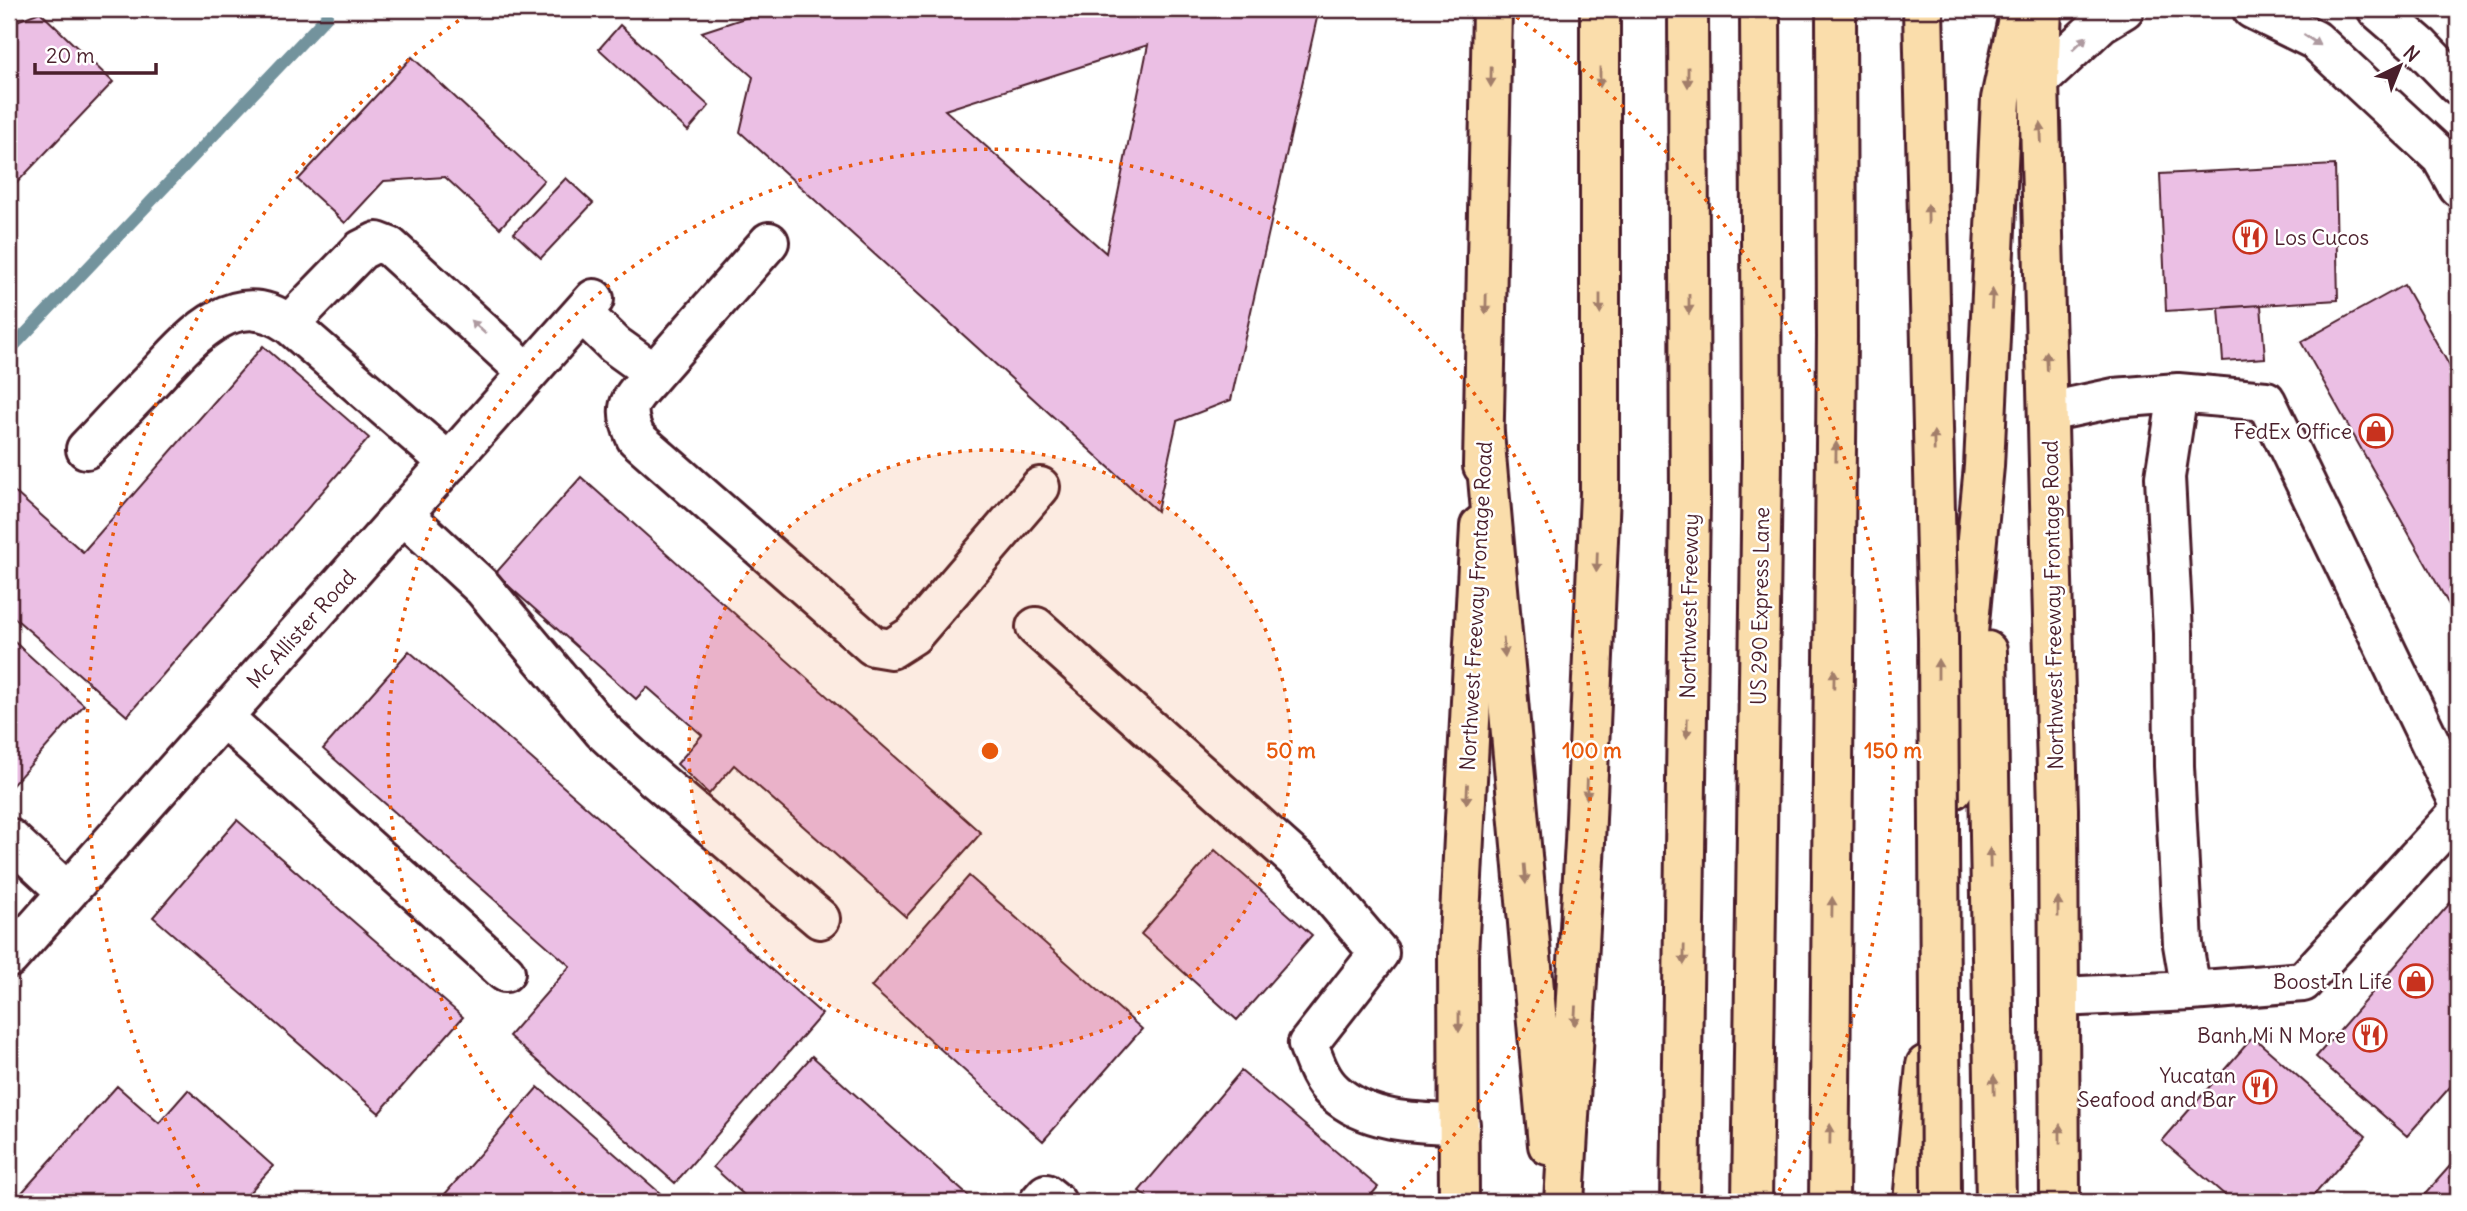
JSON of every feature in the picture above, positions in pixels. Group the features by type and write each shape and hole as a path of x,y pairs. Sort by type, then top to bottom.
{"main road":[{"name":"Northwest Freeway Frontage Road","path":"1459,1202 1458,955 1484,433 1492,9"},
{"path":"1564,1202 1585,842 1600,493 1600,9"},
{"name":"Northwest Freeway","path":"1680,1202 1690,499 1688,9"},
{"name":"US 290 Express Lane","path":"1752,1202 1762,460 1760,9"},
{"path":"1829,1202 1837,337 1836,9"},
{"path":"1923,9 1938,624 1941,1202"},
{"path":"1913,1202 1984,466 2001,99 2020,9"},
{"name":"Northwest Freeway Frontage Road","path":"2042,9 2039,80 2058,809 2060,1202"},
{"path":"1484,433 1553,1202"},
{"path":"1984,466 1996,1202"}],"street":[{"path":"2039,80 2101,23 2124,9"},
{"path":"2252,9 2315,40 2441,157 2458,187"},
{"path":"2376,9 2421,47 2458,85"},
{"path":"769,242 629,403 627,419 636,438 873,646 891,649 914,635 1040,487"},
{"path":"289,324 361,250 377,243 384,244 528,373"},
{"name":"Mc Allister Road","path":"9,958 588,306 615,345 654,373"},
{"path":"86,449 194,335 222,317 248,311 268,312 289,324 449,463"},
{"path":"2048,412 2114,398 2178,393 2266,401 2458,800"},
{"path":"2178,393 2165,477 2173,633 2174,766 2183,944 2191,991"},
{"path":"403,514 483,588 603,731 820,919"},
{"path":"1036,627 1312,874 1379,953 1308,1044 1317,1067 1332,1091 1356,1107 1381,1117 1414,1123 1460,1124"},
{"path":"223,717 505,972"},
{"path":"2059,997 2191,991 2303,982 2458,813"},
{"path":"9,838 67,892"},
{"path":"1039,1202 1046,1194 1056,1202"}],"building":[{"path":"772,9 1319,9 1231,400 1177,421 1157,511 740,132 753,77 702,32","holes":["1148,45 1106,253 945,110"]},
{"path":"40,12 113,82 9,191 9,24"},
{"path":"620,25 709,106 688,131 599,49"},
{"path":"412,57 544,180 500,228 445,177 384,181 345,223 298,180"},
{"name":"Los Cucos","path":"2335,165 2338,300 2166,311 2160,174"},
{"path":"566,178 593,203 541,258 514,233"},
{"path":"2404,285 2458,381 2458,621 2301,342"},
{"path":"2261,305 2265,358 2223,361 2219,308"},
{"path":"263,346 369,438 127,716 9,613 9,487 83,552"},
{"path":"581,477 981,833 906,917 734,765 709,794 677,764 702,735 647,687 636,699 495,574"},
{"path":"9,637 84,705 9,789"},
{"path":"409,651 822,1014 675,1183 509,1036 570,966 323,749"},
{"path":"237,820 463,1017 379,1113 153,917"},
{"path":"1215,850 1312,935 1237,1020 1141,934"},
{"path":"969,876 1142,1029 1043,1141 871,987"},
{"path":"2458,894 2458,1078 2407,1136 2316,1057"},
{"name":"Yucatan Seafood and Bar","path":"2253,1037 2366,1136 2308,1202 2233,1202 2162,1141"},
{"path":"812,1056 975,1202 752,1202 713,1167"},
{"path":"1241,1071 1378,1187 1365,1202 1153,1202 1139,1191"},
{"path":"117,1086 159,1123 188,1090 273,1166 241,1202 24,1202 18,1197"},
{"path":"538,1087 660,1193 652,1202 438,1202"},
{"path":"2458,1157 2458,1202 2418,1202"}],"waterway":[{"path":"9,351 327,16 326,9"}],"place":[{"name":"Los Cucos","path":"2250,237"},
{"name":"FedEx Office","path":"2376,431"},
{"name":"Boost In Life","path":"2416,981"},
{"name":"Banh Mi N More","path":"2370,1035"},
{"name":"Yucatan Seafood and Bar","path":"2260,1087"}]}
